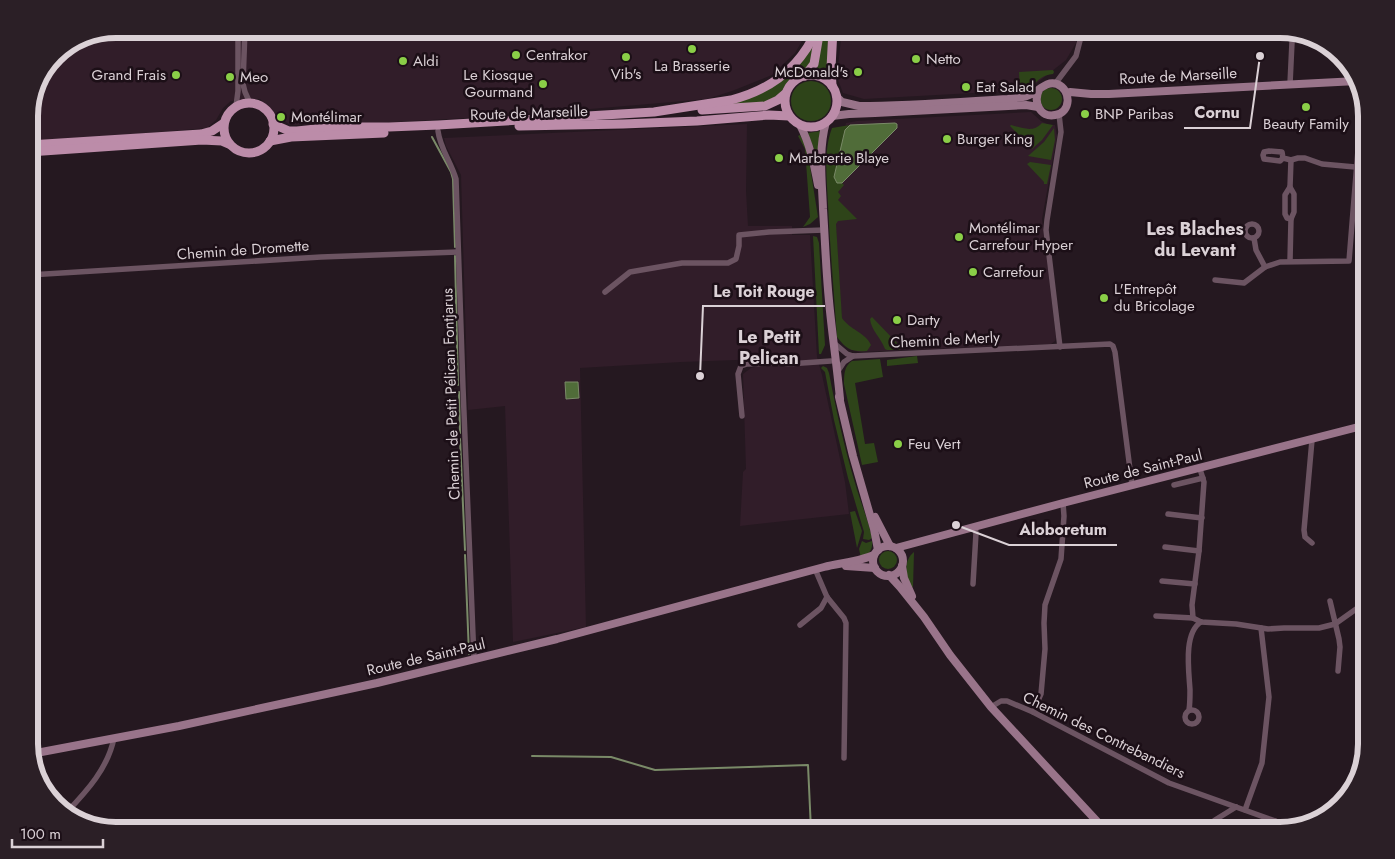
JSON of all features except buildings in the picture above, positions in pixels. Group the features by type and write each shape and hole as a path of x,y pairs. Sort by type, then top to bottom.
{"main road":[{"path":"664,111 731,100 764,89 782,76 799,59 814,37"},
{"path":"805,76 814,64 818,37"},
{"path":"832,37 832,86 836,96 836,103 822,138 821,151 829,302 840,399"},
{"path":"664,111 765,106 778,100 785,94 792,83 798,78 805,76 820,77 832,86"},
{"name":"Route de Marseille","path":"1091,94 1349,81"},
{"path":"836,96 842,102 850,104 876,106 1018,98 1029,96 1046,84 1055,84 1067,93 1068,103 1066,108 1059,114 1046,115 1038,107 1036,99 1039,90"},
{"path":"1067,93 1091,94"},
{"path":"785,94 785,103 789,116 800,125 814,127 829,119 849,114 1026,105 1038,107"},
{"path":"1068,103 1091,94"},
{"path":"38,151 202,140 222,141 238,151 253,153 263,149 270,141 274,130 270,116 265,109 250,103 236,106 228,114 224,123 224,130 229,144"},
{"name":"Route de Marseille","path":"273,124 289,131 297,131 335,127 438,126 664,111"},
{"name":"Route de Marseille","path":"270,141 291,137 679,121 769,115 789,116"},
{"path":"38,144 201,134 212,131 224,123"},
{"path":"800,125 813,155 824,219"},
{"path":"829,302 828,332 834,379 874,529 876,552 873,562 875,568 880,573 889,576 900,587 991,707 1098,822"},
{"name":"Route de Saint-Paul","path":"893,547 1358,428"},
{"path":"867,502 893,547 901,553 904,578 924,617"},
{"name":"Route de Saint-Paul","path":"902,563 911,550 926,540"},
{"path":"876,552 883,546 893,547"},
{"name":"Route de Saint-Paul","path":"38,753 284,704 474,660 824,567 860,561 876,552"},
{"path":"889,576 898,572 902,563"},
{"name":"Route de Saint-Paul","path":"824,567 875,568"}],"street":[{"path":"242,37 243,84 250,103"},
{"path":"236,106 242,37"},
{"path":"1055,84 1076,56 1081,37"},
{"path":"1290,84 1293,39"},
{"path":"1059,114 1061,132 1046,230 1060,347"},
{"name":"Chemin de Petit Pélican Fontjarus","path":"438,131 442,147 454,170 456,179 474,660"},
{"path":"1215,280 1244,283 1265,267 1280,262 1349,261 1357,157"},
{"path":"1283,158 1291,160 1305,158 1322,164 1356,168"},
{"path":"1290,261 1291,219 1294,212 1294,194 1290,187 1291,160"},
{"path":"604,292 630,272 682,263 728,263 736,259 740,246 739,235 824,230"},
{"path":"1254,238 1256,250 1265,267"},
{"name":"Chemin de Dromette","path":"38,274 321,257 458,252"},
{"path":"834,343 847,354 853,356"},
{"name":"Chemin de Merly","path":"853,356 1110,344 1113,346 1116,358 1132,485"},
{"path":"838,371 844,362 853,356"},
{"path":"742,416 738,374 741,366 832,361"},
{"path":"1312,440 1304,530 1305,537 1312,543"},
{"path":"1193,618 1192,604 1199,551 1204,482 1200,469"},
{"path":"1174,485 1203,478"},
{"path":"1033,712 1041,694 1045,649 1045,605 1061,559 1063,503"},
{"path":"1168,514 1202,518"},
{"path":"973,584 975,527"},
{"path":"1165,547 1199,551"},
{"path":"815,570 827,597 846,623 844,758"},
{"path":"1162,581 1195,584"},
{"path":"800,625 821,608 827,597"},
{"path":"1330,601 1340,647 1338,671"},
{"path":"1156,616 1193,618 1201,622 1236,624 1268,629 1319,628 1335,624 1358,608"},
{"path":"1189,710 1188,656 1193,628 1201,622"},
{"path":"1245,810 1262,763 1269,697 1261,628"},
{"name":"Chemin des Contrebandiers","path":"991,707 1001,701 1007,701 1033,712 1169,783 1278,822"},
{"path":"71,807 92,785 111,751 114,738"},
{"path":"1213,822 1236,806"}],"shaded area":[{"path":"116,37 804,37 795,53 772,75 707,99 520,115 378,123 290,125 260,99 231,101 207,128 38,141 40,96 54,68 64,57 77,48 101,39"},
{"path":"818,37 815,53 807,71 789,81 779,95 762,104 713,106 764,91"},
{"path":"822,37 828,37 828,74 815,69"},
{"path":"841,37 1077,37 1076,43 1066,60 1028,90 864,99 843,93 837,77"},
{"path":"1053,70 1053,74 1042,77 1029,89 1020,92 1019,72"},
{"path":"815,81 822,84 828,90 831,101 830,109 822,118 815,121 807,121 800,118 792,109 791,97 794,90 803,82"},
{"path":"1051,88 1059,91 1062,99 1059,107 1051,110 1043,107 1040,99 1043,91"},
{"path":"1031,112 1041,121 1049,125 1055,125 1057,136 1042,219 1055,341 1051,344 859,352 850,349 843,339 833,184 846,123"},
{"path":"895,123 897,128 842,183 837,183 834,177 845,130 850,125"},
{"path":"1042,123 1053,125 1042,140 1032,149 1010,126 1031,129"},
{"path":"747,124 746,191 748,226 792,226 792,235 810,235 817,357 845,482 849,514 740,526 743,472 746,469 743,374 751,368 792,358 580,368 586,627 513,642 505,406 468,410 461,175 446,146 444,138"},
{"path":"850,125 845,130 837,183 844,185 838,192 841,196 838,200 857,219 838,221 836,224 842,318 868,341 871,345 867,351 850,349 837,337 826,175 827,146 832,128"},
{"path":"1054,128 1055,140 1051,160 1028,156 1044,142"},
{"path":"821,131 818,169 815,152 808,133"},
{"path":"800,135 807,148 818,217 803,227 810,217 805,149 798,136"},
{"path":"1030,162 1051,165 1047,184 1044,184 1027,164"},
{"path":"813,236 817,237 819,243 825,345 821,354 819,354"},
{"path":"872,317 898,344 900,350 885,349 872,327 870,319"},
{"path":"917,356 918,363 887,366 887,360"},
{"path":"880,359 883,377 855,383 865,444 874,443 878,462 862,465 844,384 844,374 847,365 852,361"},
{"path":"823,366 827,368 829,373 847,455 872,538 869,540 863,539 864,532 848,478 825,372 821,368"},
{"path":"565,382 578,382 579,398 566,399"},
{"path":"855,511 862,531 857,548 850,512"},
{"path":"862,541 866,543 872,541 872,547 861,558 859,549"},
{"path":"884,551 892,551 897,556 895,567 884,569 879,564 879,556"},
{"path":"914,552 913,587 910,586 906,568 908,559"}],"waterway":[{"path":"432,137 453,179 455,247"},
{"path":"455,256 458,385"},
{"path":"459,392 460,433"},
{"path":"460,439 465,550"},
{"path":"465,555 469,654"},
{"path":"532,756 611,757 655,770 808,765 811,822"}],"place":[{"name":"La Brasserie","path":"692,49"},
{"name":"Centrakor","path":"516,55"},
{"name":"Cornu","path":"1260,56"},
{"name":"Vib's","path":"626,57"},
{"name":"Netto","path":"916,59"},
{"name":"Aldi","path":"403,61"},
{"name":"McDonald's","path":"858,72"},
{"name":"Grand Frais","path":"176,75"},
{"name":"Meo","path":"230,77"},
{"name":"Le Kiosque Gourmand","path":"543,84"},
{"name":"Eat Salad","path":"966,87"},
{"name":"Beauty Family","path":"1306,107"},
{"name":"BNP Paribas","path":"1085,114"},
{"name":"Montélimar","path":"281,117"},
{"name":"Burger King","path":"947,139"},
{"name":"Marbrerie Blaye","path":"779,158"},
{"name":"Montélimar Carrefour Hyper","path":"959,237"},
{"name":"Carrefour","path":"973,272"},
{"name":"L'Entrepôt du Bricolage","path":"1104,298"},
{"name":"Darty","path":"897,320"},
{"name":"Le Toit Rouge","path":"700,376"},
{"name":"Feu Vert","path":"898,444"},
{"name":"Aloboretum","path":"956,525"}],"district":[{"name":"Les Blaches du Levant","path":"1195,239"},
{"name":"Le Petit Pelican","path":"769,347"}]}
